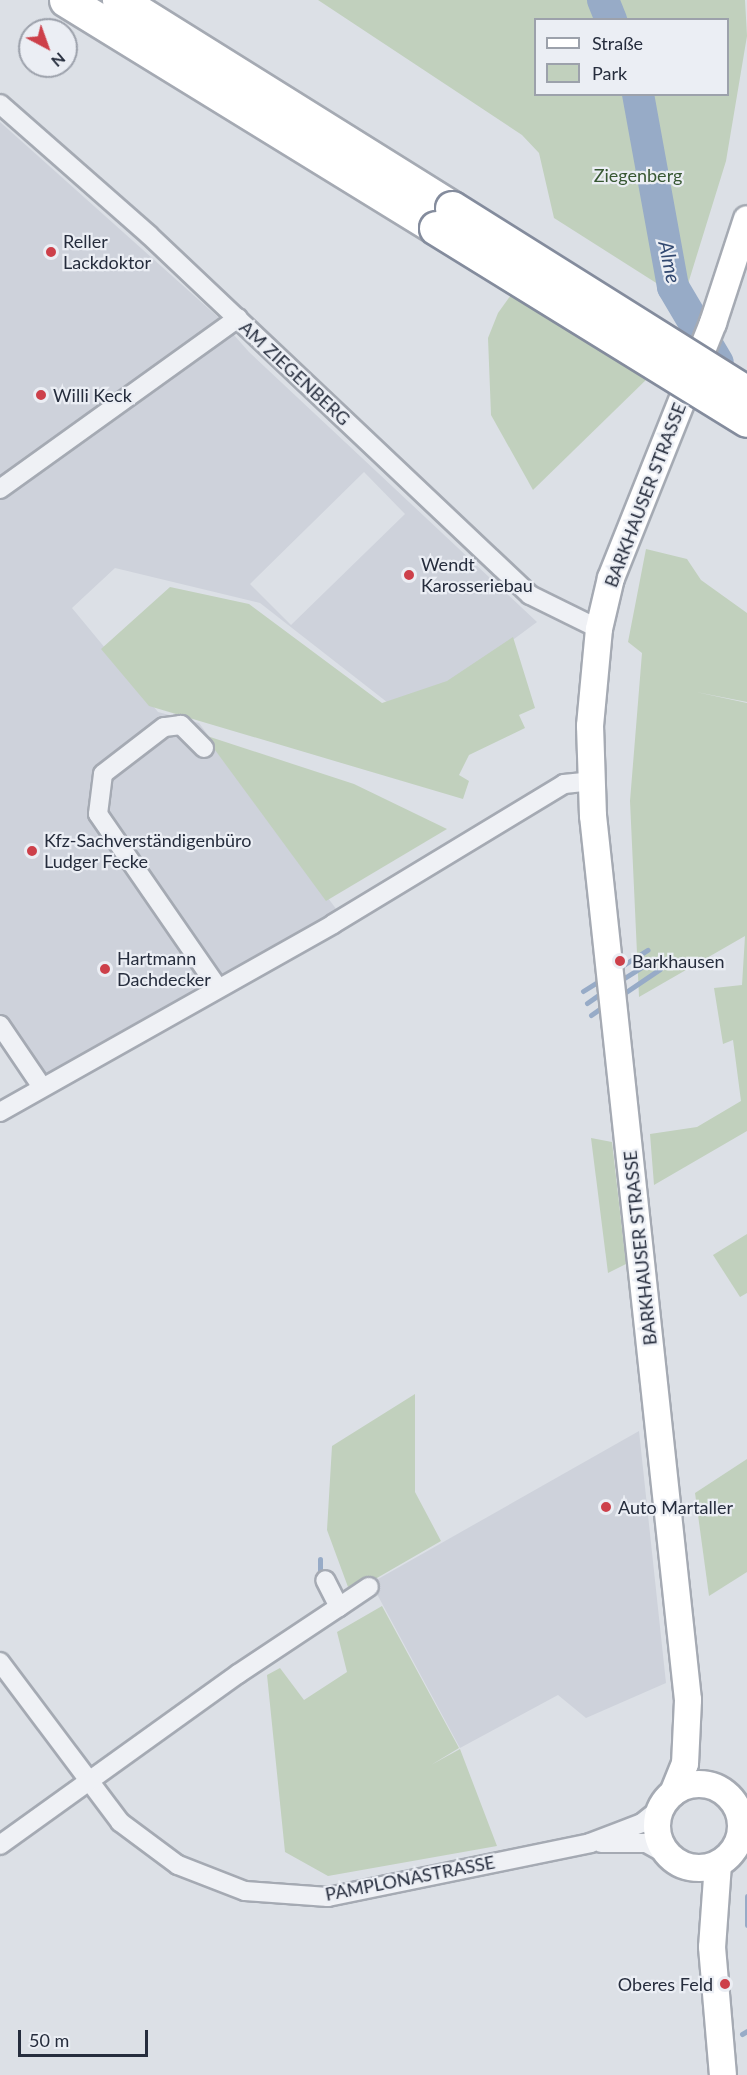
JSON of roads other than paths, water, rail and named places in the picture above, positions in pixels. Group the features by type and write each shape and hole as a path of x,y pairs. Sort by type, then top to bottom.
{"highway":[{"path":"66,0 747,393"},
{"path":"119,0 747,420"}],"street":[{"name":"AM ZIEGENBERG","path":"0,104 238,318 530,595 599,629"},
{"name":"BARKHAUSER STRASSE","path":"667,1800 683,1779 689,1715 591,781 599,629 611,578 657,458 713,323 747,219"},
{"path":"0,489 238,318"},
{"path":"204,748 181,725 164,727 103,774 98,814 218,988"},
{"path":"0,1112 218,988 564,784 591,781"},
{"path":"0,1025 42,1087"},
{"path":"325,1580 339,1607"},
{"path":"0,1845 88,1781 369,1587"},
{"name":"PAMPLONASTRASSE","path":"0,1662 120,1822 178,1865 245,1891 328,1897 590,1843"},
{"name":"BARKHAUSER STRASSE","path":"689,1715 709,1779 734,1802"},
{"path":"590,1843 642,1823 667,1800 693,1785 734,1802 742,1840 718,1864 712,1947 723,2075"},
{"path":"667,1800 659,1838 677,1860 712,1947"},
{"path":"590,1843 646,1843 677,1860 718,1864"}],"waterway":[{"name":"Alme","path":"603,0 610,18"},
{"name":"Alme","path":"638,96 673,287 718,363"},
{"path":"617,969 647,950"},
{"path":"618,982 653,960"},
{"path":"620,996 660,969"},
{"path":"583,991 602,979"},
{"path":"587,1003 603,992"},
{"path":"591,1015 607,1004"},
{"path":"320,1559 320,1570"},
{"path":"747,1896 747,1925"},
{"path":"742,2034 747,2031"}],"place":[{"name":"Reller Lackdoktor","path":"51,252"},
{"name":"Willi Keck","path":"41,395"},
{"name":"Wendt Karosseriebau","path":"409,575"},
{"name":"Kfz-Sachverständigenbüro Ludger Fecke","path":"32,851"},
{"name":"Barkhausen","path":"620,961"},
{"name":"Hartmann Dachdecker","path":"105,969"},
{"name":"Auto Martaller","path":"606,1507"},
{"name":"Oberes Feld","path":"725,1984"}],"park label":[{"name":"Ziegenberg","path":"638,175"}]}
